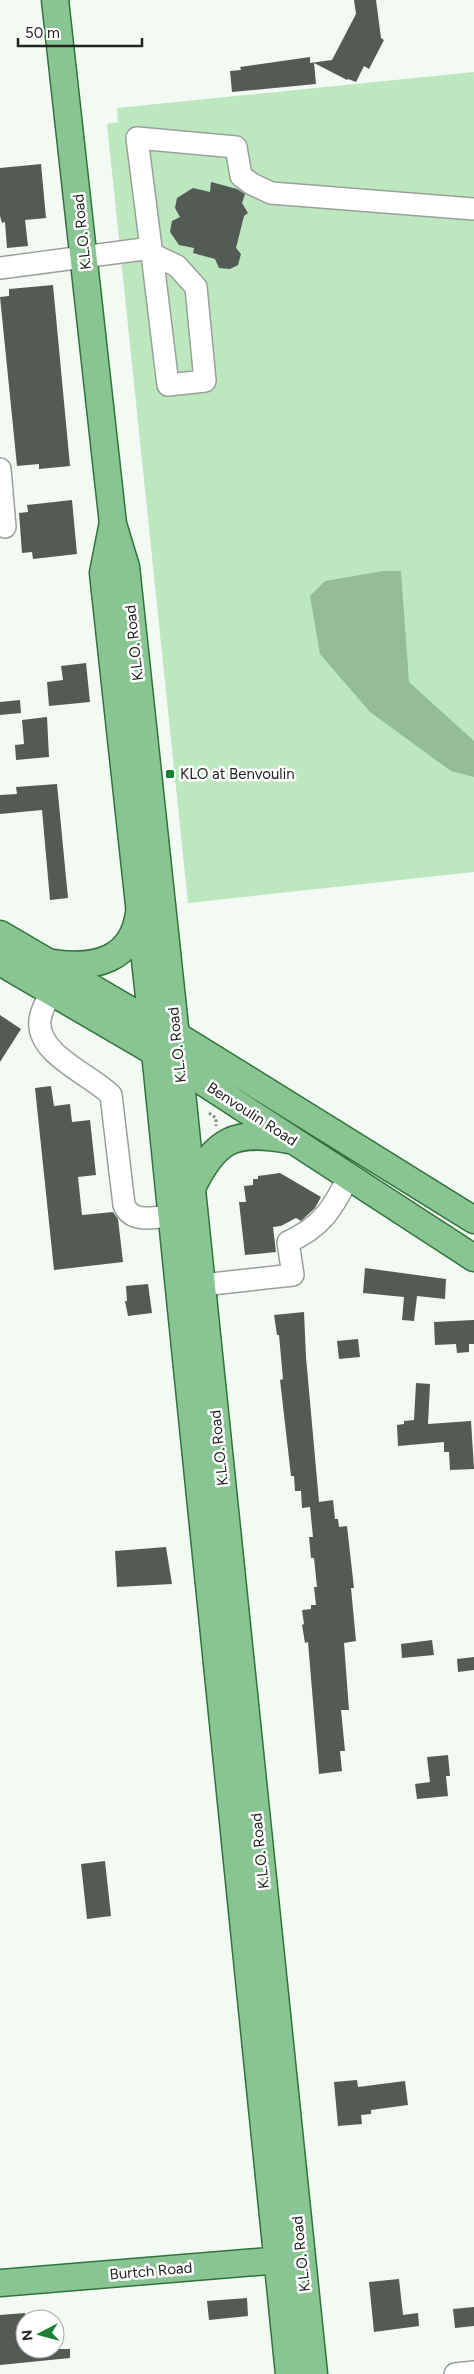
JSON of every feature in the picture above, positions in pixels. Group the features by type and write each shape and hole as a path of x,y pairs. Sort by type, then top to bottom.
{"main road":[{"name":"K.L.O. Road","path":"55,0 113,524 126,567 202,1285 290,2259 289,2374"},
{"name":"K.L.O. Road","path":"113,524 103,573 172,1216 290,2259 314,2374"},
{"path":"48,963 75,966 108,960 123,949 131,937 137,925 140,907"},
{"name":"Benvoulin Road","path":"0,934 152,1023 176,1035 474,1220"},
{"name":"Benvoulin Road","path":"0,962 180,1067 474,1258"},
{"path":"192,1188 204,1164 215,1150 229,1140 266,1136 295,1141"},
{"name":"Burtch Road","path":"0,2284 290,2259"}],"street":[{"path":"0,268 84,256 151,251 178,266 196,287 205,381 168,385 151,251 138,138 236,147 241,176 252,184 271,193 474,210"},
{"path":"0,468 5,527"},
{"path":"52,992 40,1018 41,1033 51,1050 111,1096 127,1212 138,1218 172,1216"},
{"path":"202,1285 293,1275 288,1242 305,1234 325,1218 348,1176"},
{"path":"455,2374 474,2372"}],"shaded area":[{"path":"474,72 474,872 188,903 107,124 118,122 117,108"},
{"path":"383,571 401,571 409,682 474,741 474,777 451,771 370,712 320,654 310,596 325,581"}],"building":[{"path":"354,0 376,0 381,38 384,40 369,69 364,66 356,82 347,80 314,63 316,84 232,92 230,71 241,70 240,67 310,57 310,63 332,60 356,14"},
{"path":"41,164 46,218 25,220 28,246 7,248 5,222 2,223 0,216 0,168"},
{"path":"211,182 237,189 245,194 242,203 248,213 244,216 236,248 241,254 238,265 230,269 219,268 215,259 193,253 194,248 179,245 170,232 172,221 180,217 175,208 177,198 193,188 210,192"},
{"path":"53,285 70,466 39,469 39,464 17,466 0,297 9,296 9,289"},
{"path":"72,500 77,554 33,559 32,552 22,553 19,513 28,512 27,505"},
{"path":"86,663 90,702 49,706 47,682 63,680 61,666"},
{"path":"20,700 21,713 0,715 0,702"},
{"path":"47,717 49,757 16,760 15,745 24,744 22,720"},
{"path":"57,784 68,898 50,900 42,810 0,814 0,795 17,794 16,787"},
{"path":"0,1015 21,1029 0,1062"},
{"path":"51,1086 54,1106 70,1104 72,1122 90,1120 96,1175 78,1177 82,1215 113,1212 118,1219 123,1262 54,1270 35,1088"},
{"path":"280,1173 321,1197 315,1208 301,1221 296,1218 281,1226 273,1227 276,1252 245,1255 239,1202 246,1202 244,1186 253,1185 253,1179 258,1179 258,1176"},
{"path":"365,1268 446,1279 445,1299 417,1296 414,1321 402,1320 404,1297 363,1293"},
{"path":"148,1284 152,1313 128,1316 125,1301 127,1301 126,1286"},
{"path":"304,1312 306,1357 319,1502 333,1500 335,1519 338,1519 339,1527 347,1526 354,1588 351,1588 356,1641 344,1643 349,1710 341,1710 345,1751 340,1751 342,1771 319,1774 308,1642 305,1643 302,1625 304,1624 302,1610 311,1609 311,1605 316,1605 314,1587 317,1587 314,1558 311,1558 309,1537 313,1537 310,1507 302,1508 301,1491 295,1491 294,1476 291,1476 280,1380 283,1379 279,1335 277,1335 274,1315"},
{"path":"474,1320 474,1344 469,1344 469,1352 457,1353 456,1344 435,1345 434,1322"},
{"path":"358,1339 360,1357 339,1359 337,1341"},
{"path":"416,1383 430,1384 428,1424 471,1421 474,1469 450,1470 449,1452 444,1452 444,1442 398,1446 397,1425 404,1424 404,1421 414,1420"},
{"path":"166,1547 172,1584 117,1587 115,1551"},
{"path":"432,1640 434,1655 402,1658 401,1644"},
{"path":"474,1657 474,1670 458,1672 457,1659"},
{"path":"448,1755 450,1776 446,1776 448,1796 417,1799 415,1784 430,1782 427,1757"},
{"path":"105,1861 111,1916 87,1919 81,1864"},
{"path":"357,2080 358,2087 405,2081 408,2105 371,2110 371,2114 361,2115 362,2124 338,2126 334,2082"},
{"path":"399,2279 403,2315 418,2313 419,2326 374,2332 369,2282"},
{"path":"247,2298 248,2316 209,2320 207,2301"},
{"path":"474,2307 474,2326 455,2328 453,2309"},
{"path":"15,2314 15,2359 60,2359 0,2365 0,2315"},
{"path":"65,2349 70,2349 70,2358 65,2358"}],"place":[{"name":"KLO at Benvoulin","path":"170,774"}]}
